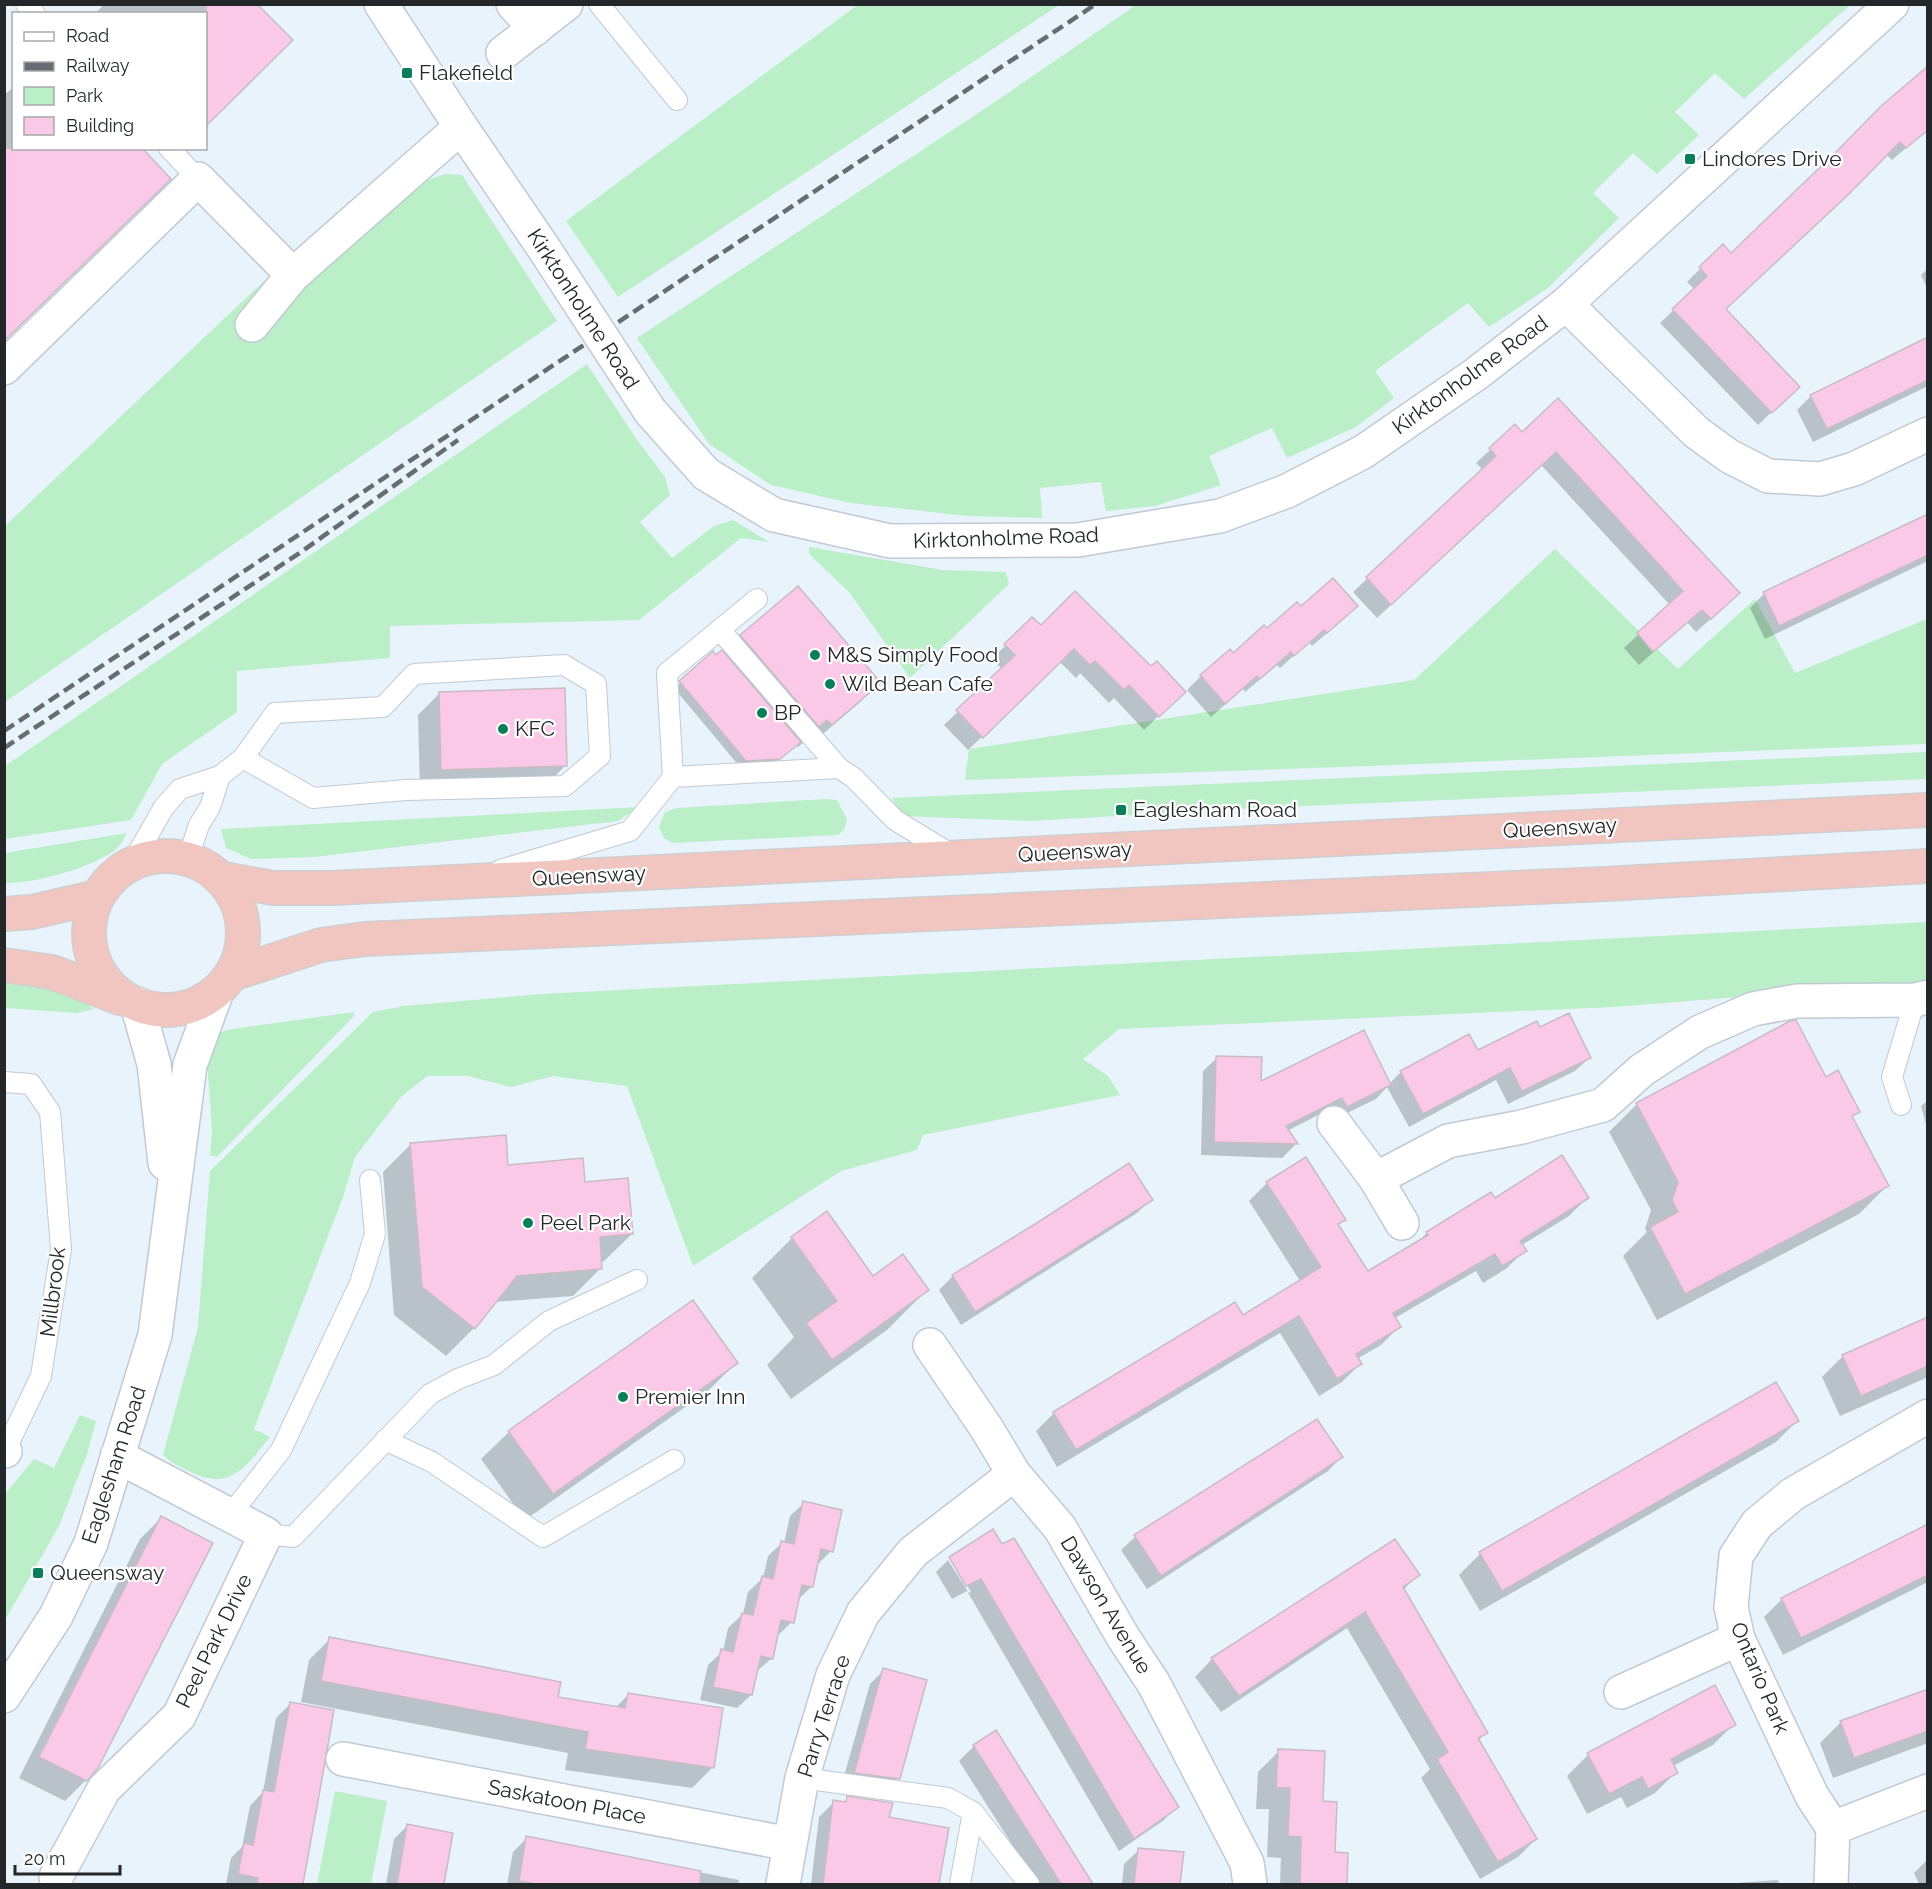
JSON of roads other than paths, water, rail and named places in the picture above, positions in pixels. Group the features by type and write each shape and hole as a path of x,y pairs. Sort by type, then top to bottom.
{"highway":[{"name":"Queensway","path":"211,870 273,888 332,888 1928,810"},
{"path":"134,1003 111,987 97,967 89,944 89,920 97,897 111,877 132,863 165,854 211,870 235,895 242,914 244,935 241,955 225,982"},
{"path":"4,965 52,972 157,1010 179,1009 199,1003 225,982 321,945 386,938 1534,887 1928,866"},
{"path":"4,914 32,912 97,897"}],"street":[{"name":"Kirktonholme Road","path":"381,4 650,411 706,474 774,515 890,541 1078,540 1220,516 1287,491 1363,452 1476,374 1566,304 1892,4"},
{"path":"513,4 536,29"},
{"path":"503,53 566,4"},
{"path":"252,325 293,275 461,127"},
{"path":"4,369 198,178 293,275"},
{"path":"1566,304 1696,432 1729,456 1768,476 1820,479 1854,469 1928,434"},
{"name":"Eaglesham Road","path":"4,1696 56,1616 91,1543 155,1335 190,1065 225,982"},
{"path":"1376,1179 1448,1141 1522,1126 1603,1105 1642,1070 1700,1032 1753,1009 1797,1001 1921,999"},
{"name":"Eaglesham Road","path":"134,1003 154,1064 172,1216"},
{"path":"1334,1123 1376,1179 1401,1223"},
{"name":"Dawson Avenue","path":"930,1345 987,1429 1014,1474 1060,1528 1123,1637 1154,1684 1247,1863 1250,1884"},
{"name":"Ontario Park","path":"1833,1828 1812,1796 1738,1639 1731,1607 1736,1556 1757,1524 1794,1494 1928,1416"},
{"path":"117,1456 266,1534"},
{"name":"Parry Terrace","path":"783,1884 802,1778 833,1675 863,1613 913,1552 1014,1474"},
{"name":"Peel Park Drive","path":"56,1877 104,1789 179,1716 266,1534"},
{"path":"1621,1692 1738,1639"},
{"name":"Saskatoon Place","path":"343,1759 790,1844"},
{"path":"1831,1884 1833,1828 1928,1791"}],"lane":[{"path":"598,4 677,100"},
{"path":"171,150 198,178"},
{"path":"457,882 630,831 673,777 667,673 757,599"},
{"path":"720,630 839,768 854,778 895,820 957,858"},
{"path":"132,863 164,807 180,789 220,776 243,758 274,713 383,707 414,674 564,665 596,684 600,756 565,786 406,790 313,798 243,758"},
{"path":"673,777 839,768"},
{"path":"211,870 190,852 199,825 210,807 220,776"},
{"path":"1901,1105 1892,1077 1921,999"},
{"name":"Millbrook","path":"4,1082 31,1084 50,1113 61,1249 41,1377 4,1451"},
{"path":"230,1515 281,1450 360,1283 375,1234 370,1180"},
{"path":"266,1534 293,1537 430,1394 458,1378 494,1365 549,1322 637,1280"},
{"path":"385,1440 432,1462 543,1537 674,1460"},
{"path":"802,1778 948,1798 974,1812 1029,1884"},
{"path":"960,1884 974,1812"}],"railway":[{"path":"4,731 1096,4"},
{"path":"4,748 301,552 458,440"}],"place":[{"name":"Flakefield","path":"407,73"},
{"name":"Lindores Drive","path":"1690,159"},
{"name":"M&S Simply Food","path":"815,655"},
{"name":"Wild Bean Cafe","path":"830,684"},
{"name":"BP","path":"762,713"},
{"name":"KFC","path":"503,729"},
{"name":"Eaglesham Road","path":"1121,810"},
{"name":"Peel Park","path":"528,1223"},
{"name":"Premier Inn","path":"623,1397"},
{"name":"Queensway","path":"38,1573"}]}
